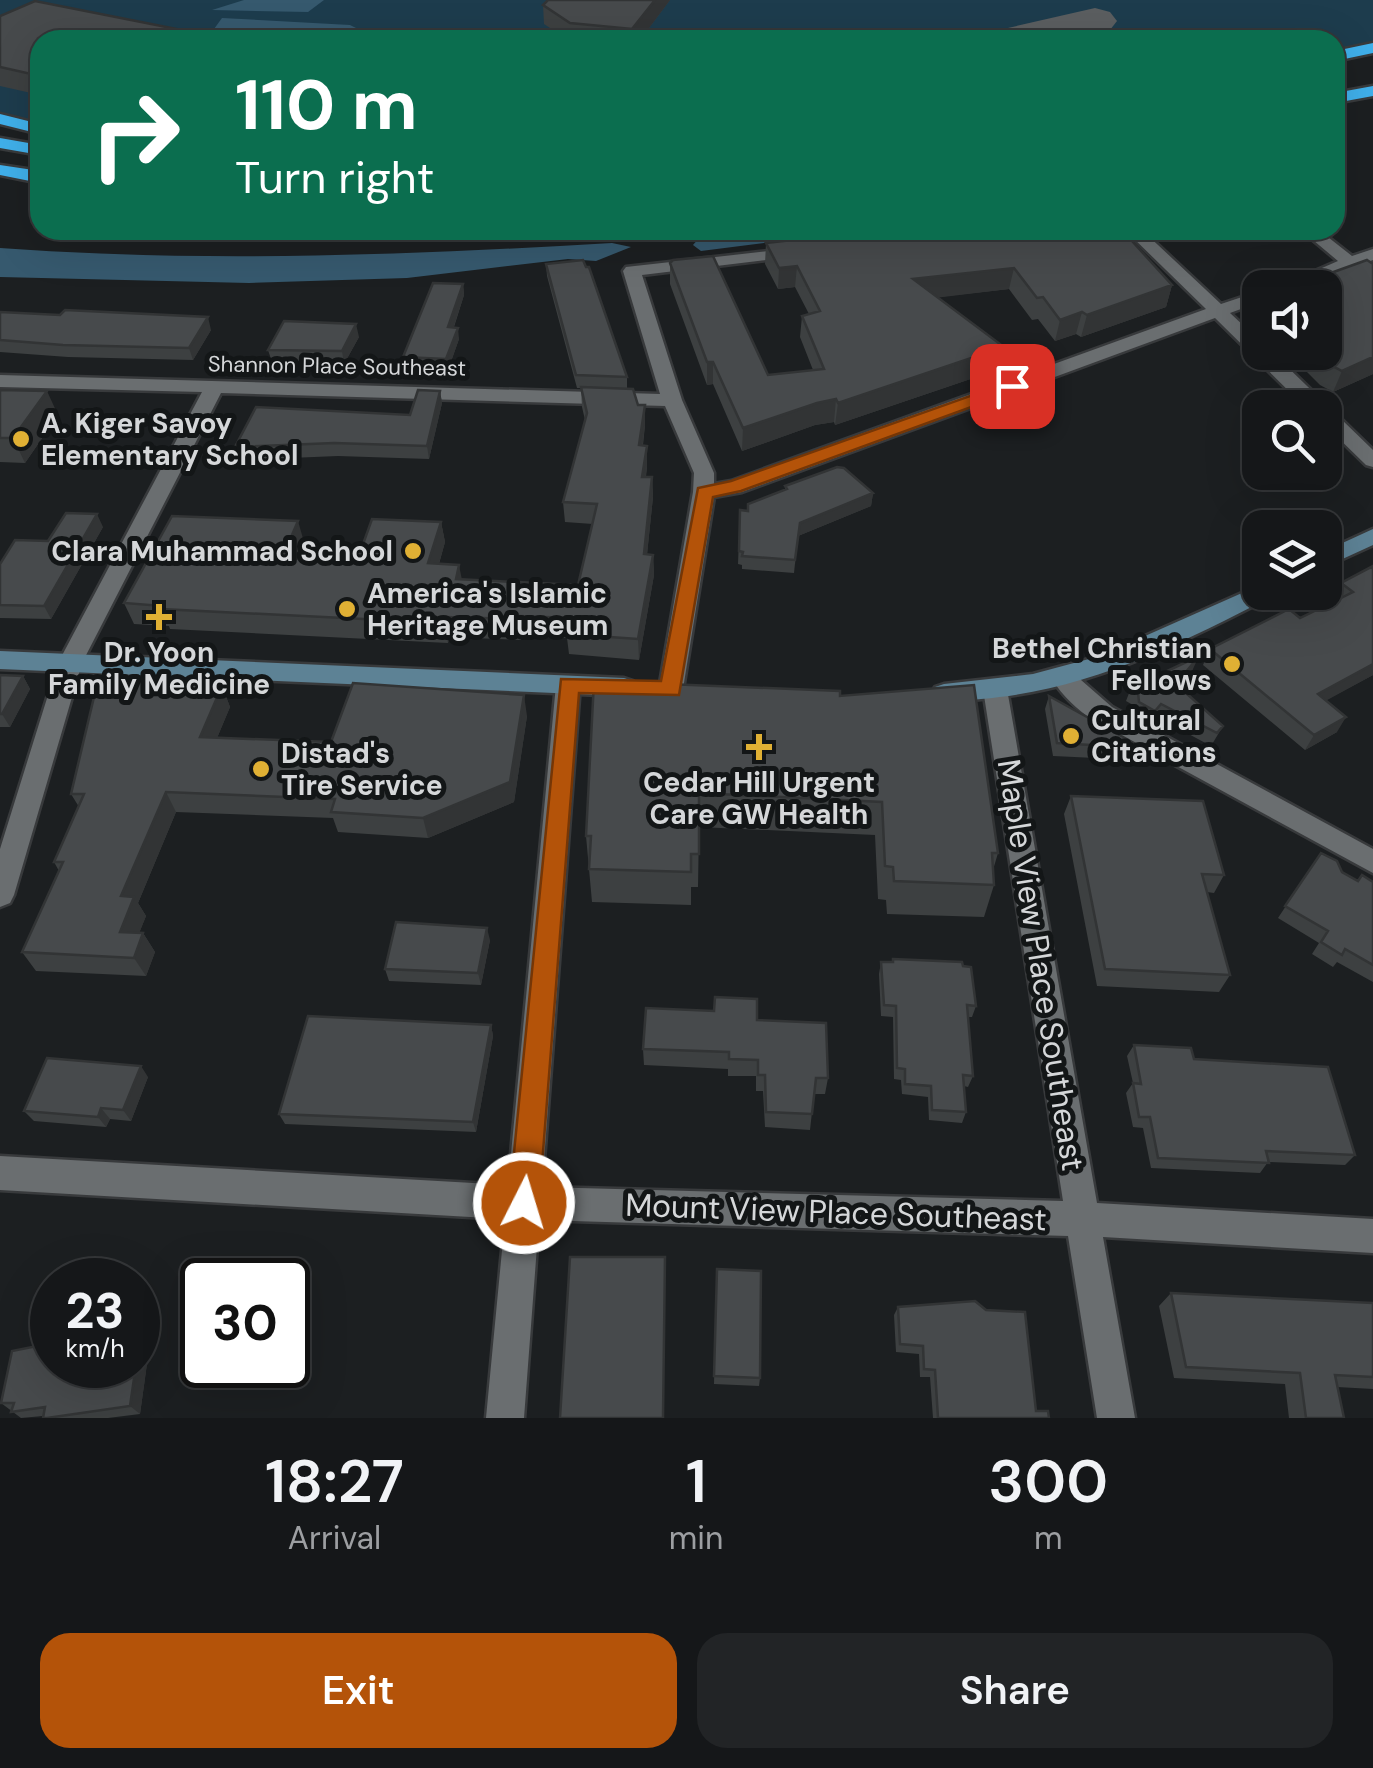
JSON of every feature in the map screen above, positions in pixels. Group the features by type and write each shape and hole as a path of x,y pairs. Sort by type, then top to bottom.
{"highway":[{"path":"1345,54 1373,48"},
{"path":"1345,96 1373,91"},
{"path":"1345,106 1373,101"},
{"path":"0,119 30,126"},
{"path":"0,143 30,148"},
{"path":"0,172 30,176"}],"main road":[{"path":"1342,552 1373,536"},
{"path":"924,694 995,690 1064,679 1108,666 1242,601"},
{"path":"0,660 698,690"}],"street":[{"path":"1143,240 1242,334"},
{"path":"1323,240 1373,281"},
{"path":"671,689 704,473 672,400 632,270 816,249"},
{"path":"1330,270 1373,254"},
{"path":"704,492 735,487 1242,303"},
{"path":"1279,370 1300,390"},
{"name":"Shannon Place Southeast","path":"0,381 672,400"},
{"path":"0,895 70,663 214,388"},
{"path":"1342,431 1373,461"},
{"path":"1064,679 1084,702 1103,714 1373,862"},
{"path":"505,1418 568,685"},
{"name":"Maple View Place Southeast","path":"995,690 1116,1418"},
{"name":"Mount View Place Southeast","path":"0,1172 524,1203 1083,1219 1373,1236"}],"shaded area":[{"path":"0,0 1373,0 1373,41 1345,48 1345,30 30,30 30,126 0,117"},
{"path":"244,0 324,0 308,12 212,10"},
{"path":"222,18 350,25 360,30 243,30 214,29"},
{"path":"788,240 701,251 693,245 698,241"},
{"path":"612,243 631,247 596,261 568,259 407,278 249,283 0,277 0,248 306,256"}],"building":[{"path":"548,0 655,0 632,29 570,23 543,5"},
{"path":"35,1 181,30 30,30 30,74 0,67 0,16"},
{"path":"1131,240 1172,285 1087,315 1082,312 1060,320 1014,268 913,279 1004,347 838,403 836,399 817,403 743,428 713,362 707,362 670,263 713,256 768,375 824,369 802,316 820,311 797,266 779,268 766,243"},
{"path":"583,260 589,267 627,377 576,375 546,264"},
{"path":"1367,260 1373,264 1373,357 1342,371 1342,270"},
{"path":"433,283 463,284 448,327 458,328 446,359 403,357"},
{"path":"65,310 208,317 189,348 0,340 0,312 60,315"},
{"path":"284,321 356,324 342,351 268,350"},
{"path":"581,387 633,389 638,405 645,405 639,445 647,446 642,477 652,477 644,554 653,555 638,639 567,634 571,618 445,617 443,623 161,609 163,606 124,603 172,516 298,521 282,558 357,561 372,519 441,522 428,563 459,565 456,579 578,585 597,504 563,502 587,413"},
{"path":"0,390 47,391 13,438 0,438"},
{"path":"418,390 440,391 427,446 334,443 235,447 256,407 410,415"},
{"path":"837,467 844,468 873,493 800,523 795,560 742,556 740,510 748,511 748,504"},
{"path":"66,513 97,514 44,606 0,605 0,564 15,540 48,541"},
{"path":"1373,566 1373,664 1318,694 1346,717 1314,735 1210,649 1287,610 1300,618 1316,610 1342,610 1342,597 1353,592 1342,582"},
{"path":"1199,656 1176,684 1223,726 1217,733 1161,704 1155,711 1139,702 1138,692 1131,688"},
{"path":"0,675 23,676 2,714 0,714"},
{"path":"98,680 222,686 200,737 331,742 353,683 524,695 510,782 423,818 331,812 335,799 166,792 121,896 134,897 120,932 143,933 134,958 22,952 63,862 54,862 84,794 71,794"},
{"path":"594,681 840,691 840,696 974,685 998,853 992,853 994,885 894,881 893,867 885,866 882,802 699,793 699,854 691,854 691,872 589,869 591,836 586,836"},
{"path":"1049,696 1143,748 1057,743"},
{"path":"1071,796 1203,801 1224,875 1202,874 1230,975 1105,969"},
{"path":"1321,853 1337,861 1342,872 1358,881 1362,875 1373,882 1373,965 1345,949 1342,955 1321,942 1328,931 1285,906"},
{"path":"396,922 487,928 478,973 385,969"},
{"path":"881,962 962,962 963,966 971,967 976,1006 967,1005 973,1076 963,1075 966,1112 932,1110 931,1086 905,1084 905,1069 897,1068 896,1006 884,1005"},
{"path":"715,997 757,999 757,1020 826,1023 828,1078 816,1078 812,1114 766,1112 765,1075 758,1075 758,1060 729,1059 729,1052 643,1049 646,1008 714,1011"},
{"path":"308,1016 491,1025 473,1122 279,1114"},
{"path":"1134,1045 1191,1048 1194,1059 1328,1067 1355,1155 1266,1151 1269,1163 1158,1158 1150,1117 1139,1117 1133,1083 1141,1084"},
{"path":"47,1058 141,1066 123,1110 101,1108 98,1117 24,1111"},
{"path":"570,1257 665,1257 663,1418 560,1418"},
{"path":"717,1269 761,1271 760,1378 714,1376"},
{"path":"1171,1293 1373,1303 1373,1377 1335,1375 1344,1418 1306,1418 1300,1373 1186,1367"},
{"path":"975,1301 986,1310 1025,1312 1036,1411 1048,1411 1049,1418 938,1418 935,1370 924,1369 923,1346 900,1344 898,1307"},
{"path":"30,1347 30,1388 133,1388 130,1406 47,1418 43,1418 45,1407 11,1412 14,1403 1,1403 12,1351"}],"taxiway":[{"path":"1057,30 1095,21"}],"place":[{"name":"A. Kiger Savoy Elementary School","path":"21,439"},
{"name":"Clara Muhammad School","path":"413,551"},
{"name":"America's Islamic Heritage Museum","path":"347,609"},
{"name":"Dr. Yoon Family Medicine","path":"159,617"},
{"name":"Bethel Christian Fellows","path":"1232,664"},
{"name":"Cultural Citations","path":"1071,736"},
{"name":"Cedar Hill Urgent Care GW Health","path":"759,747"},
{"name":"Distad's Tire Service","path":"261,769"}],"route":[{"path":"524,1203 568,685 671,689 704,492 735,487 1012,386"}]}
